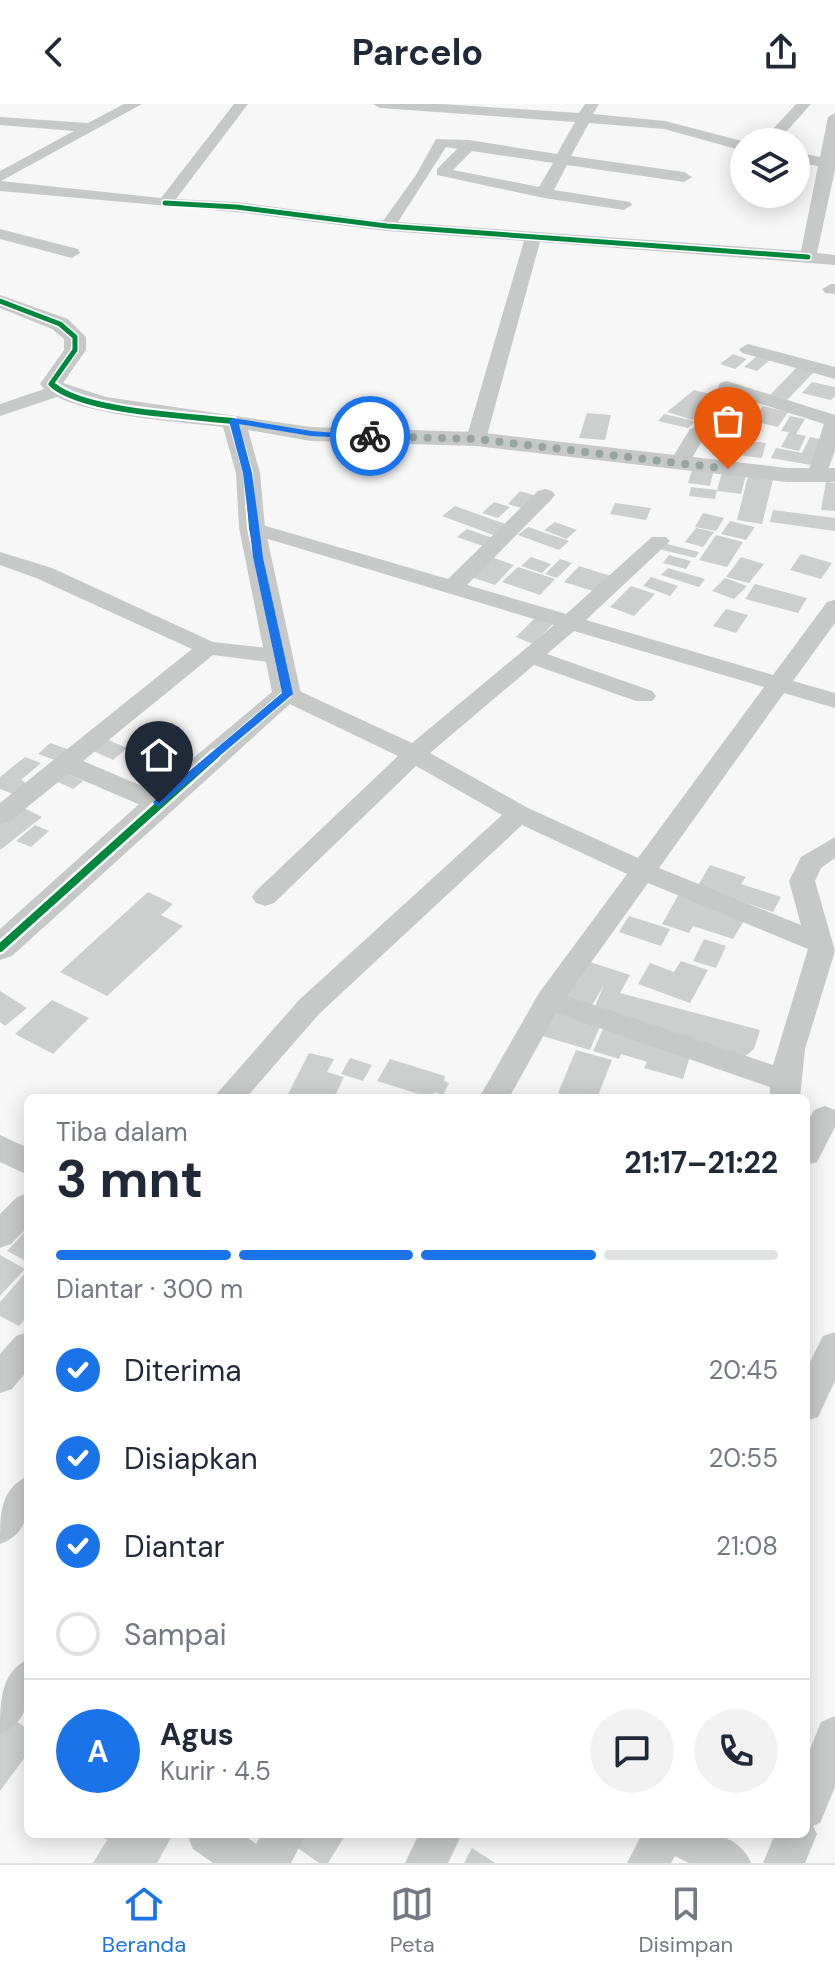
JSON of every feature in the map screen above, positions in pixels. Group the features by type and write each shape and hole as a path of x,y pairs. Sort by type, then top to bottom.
{"street":[{"path":"2,121 23,104"},
{"path":"0,177 135,104"},
{"path":"165,203 241,104"},
{"path":"380,104 437,109 588,111 730,143"},
{"path":"782,128 804,104"},
{"path":"434,171 447,130 437,109"},
{"path":"544,193 588,111"},
{"path":"808,257 831,164 835,117"},
{"path":"2,121 92,128"},
{"path":"629,156 643,121"},
{"path":"441,142 469,145 632,186"},
{"path":"387,226 434,171 469,145"},
{"path":"559,167 629,156 684,177"},
{"path":"810,160 831,164"},
{"path":"434,171 624,205"},
{"path":"0,186 236,207 387,226 835,260"},
{"path":"0,234 72,253"},
{"path":"476,439 534,235"},
{"path":"0,301 60,324 75,337 75,350 52,380 51,386 56,391 79,399 311,434 476,439 679,463 826,475 835,421 727,387"},
{"path":"748,349 835,373"},
{"path":"0,410 56,391"},
{"path":"233,421 248,473 252,528 287,694 414,754 519,814 825,961"},
{"path":"679,463 697,433"},
{"path":"454,586 545,495"},
{"path":"252,528 835,701"},
{"path":"265,897 414,754 532,656 659,541"},
{"path":"0,558 44,573 208,648 277,656"},
{"path":"408,598 426,578"},
{"path":"496,1094 549,1000 835,607"},
{"path":"0,816 208,648"},
{"path":"532,656 644,696"},
{"path":"0,948 159,803 287,694"},
{"path":"65,763 159,803"},
{"path":"232,1094 309,1007 519,814"},
{"path":"549,1000 785,1089 797,1024 825,961 802,881 810,863 833,851"},
{"path":"810,1144 822,1118"},
{"path":"0,1147 24,1161"},
{"path":"0,1235 24,1210"},
{"path":"810,1398 835,1346"},
{"path":"0,1378 24,1351"},
{"path":"0,1527 24,1498"},
{"path":"810,1799 835,1736"},
{"path":"214,1838 248,1863"},
{"path":"268,1863 283,1838"},
{"path":"426,1863 439,1838"},
{"path":"648,1863 663,1838"},
{"path":"684,1838 730,1863"},
{"path":"784,1863 794,1838"}],"building":[{"path":"733,354 747,359 735,369 720,364"},
{"path":"757,356 770,360 757,371 744,367"},
{"path":"799,365 816,370 787,400 770,395"},
{"path":"812,382 835,387 835,396 831,400 802,393"},
{"path":"694,390 714,395 693,420 667,412"},
{"path":"715,404 751,412 745,421 709,413"},
{"path":"763,406 788,412 778,427 752,421"},
{"path":"587,413 611,415 605,440 579,438"},
{"path":"664,414 694,422 688,428 658,421"},
{"path":"707,415 730,421 723,430 701,425"},
{"path":"790,416 805,419 796,434 806,436 799,451 781,447 789,432 781,431"},
{"path":"732,420 753,424 739,455 718,451"},
{"path":"810,437 824,440 811,465 771,458 776,448 802,453"},
{"path":"748,441 766,443 762,458 743,456"},
{"path":"693,467 714,469 710,486 688,483"},
{"path":"722,472 746,475 741,494 717,491"},
{"path":"749,472 774,476 762,524 737,520"},
{"path":"826,482 835,483 835,511 821,510"},
{"path":"691,487 717,490 715,499 689,496"},
{"path":"520,491 537,496 525,509 508,504"},
{"path":"494,502 510,507 498,518 482,513"},
{"path":"615,503 651,508 646,520 610,514"},
{"path":"455,506 508,525 496,536 442,516"},
{"path":"773,510 835,518 835,531 770,522"},
{"path":"703,513 724,518 716,531 695,527"},
{"path":"730,521 755,527 746,540 721,534"},
{"path":"555,522 577,530 566,539 544,530"},
{"path":"528,527 569,541 559,550 518,535"},
{"path":"696,528 714,532 703,547 685,542"},
{"path":"467,529 496,539 486,547 457,537"},
{"path":"716,535 743,542 727,567 699,560"},
{"path":"663,543 699,552 695,558 659,549"},
{"path":"801,554 832,563 821,579 790,570"},
{"path":"669,555 691,561 686,569 663,563"},
{"path":"488,556 514,565 495,585 468,576"},
{"path":"531,557 551,564 542,573 521,566"},
{"path":"741,557 764,564 749,583 726,577"},
{"path":"560,559 572,563 557,578 545,574"},
{"path":"579,566 611,576 596,592 564,582"},
{"path":"518,567 555,579 540,595 502,582"},
{"path":"668,568 705,579 699,587 661,575"},
{"path":"651,577 678,586 670,596 643,586"},
{"path":"725,578 747,586 734,599 712,591"},
{"path":"755,584 807,598 798,613 745,599"},
{"path":"631,586 655,594 634,616 610,607"},
{"path":"726,609 748,615 736,633 713,626"},
{"path":"535,618 553,624 533,644 516,637"},
{"path":"106,739 127,748 113,760 91,750"},
{"path":"50,743 70,750 58,761 38,754"},
{"path":"25,757 41,763 21,780 26,783 13,794 0,789 0,777"},
{"path":"155,760 170,767 150,783 135,776"},
{"path":"62,771 83,781 73,789 52,779"},
{"path":"20,806 42,817 0,850 0,823"},
{"path":"35,825 49,831 31,847 16,841"},
{"path":"710,865 746,877 741,884 781,897 773,912 697,887"},
{"path":"148,892 173,904 161,915 183,926 107,996 60,972"},
{"path":"679,894 745,919 733,939 693,926 689,933 662,924"},
{"path":"629,916 670,929 661,946 619,932"},
{"path":"704,939 726,946 716,968 693,961"},
{"path":"587,961 630,975 620,993 760,1030 754,1049 738,1062 692,1050 683,1079 644,1068 647,1062 621,1054 619,1059 593,1051 604,1027 593,1011 604,985 591,1007 562,997"},
{"path":"681,961 708,970 690,1003 638,984 650,963 674,972"},
{"path":"0,991 27,1008 5,1026 0,1022"},
{"path":"52,1000 89,1018 53,1054 15,1034"},
{"path":"553,1009 601,1024 590,1050 539,1035"},
{"path":"576,1050 612,1060 599,1094 558,1093"},
{"path":"309,1053 334,1059 327,1072 344,1077 336,1094 288,1094"},
{"path":"350,1058 372,1065 363,1081 341,1074"},
{"path":"390,1059 445,1076 444,1081 449,1083 444,1094 419,1094 377,1081"},
{"path":"24,1232 24,1260 7,1251"},
{"path":"0,1255 24,1270 0,1296"},
{"path":"24,1275 24,1320 19,1326 0,1316 0,1302"},
{"path":"7,1715 24,1726 24,1758 0,1791 0,1724"},
{"path":"103,1838 171,1838 157,1863 93,1863 107,1840"},
{"path":"300,1838 344,1838 328,1863 319,1863 295,1846"},
{"path":"472,1848 495,1863 464,1863"}],"cycle path":[{"path":"165,203 236,207 387,226 808,257"},
{"path":"0,301 60,324 75,337 75,350 51,384 61,392 106,404 233,421 248,473 252,528 287,694 159,803 0,948"}],"way so far":[{"path":"370,436 476,439 728,469"}],"route":[{"path":"159,803 287,694 252,528 248,473 233,421 311,434 370,436"}]}
